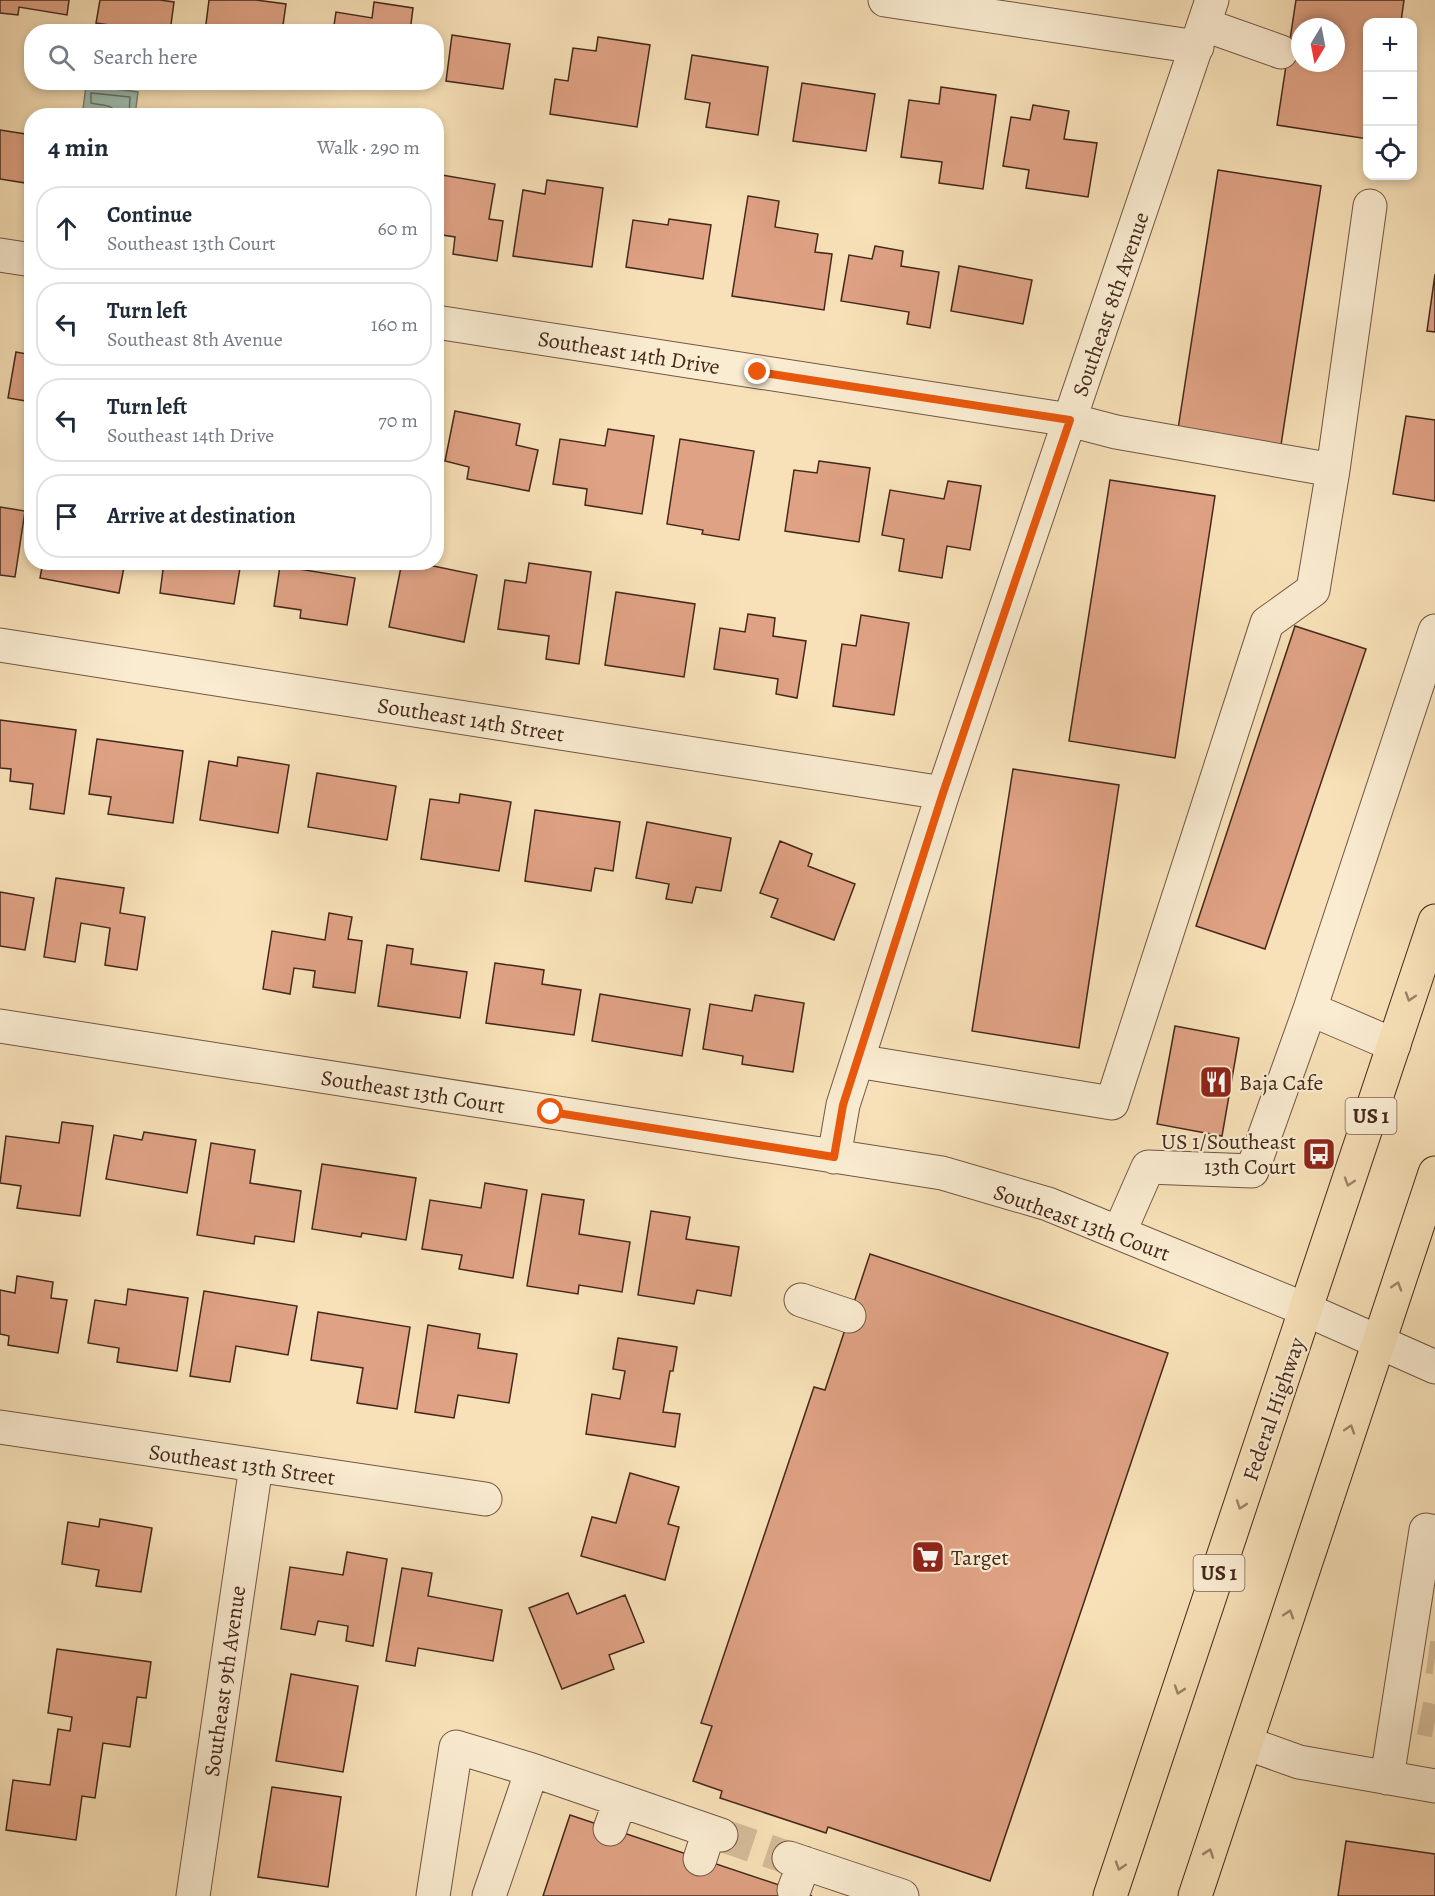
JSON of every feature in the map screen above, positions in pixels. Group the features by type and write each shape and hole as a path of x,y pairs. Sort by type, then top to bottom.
{"main road":[{"name":"Federal Highway","path":"1110,1896 1435,921"},
{"path":"1195,1896 1435,1173"}],"street":[{"path":"885,0 1205,24 1281,52"},
{"name":"Southeast 8th Avenue","path":"834,1157 843,1105 943,793 1205,24"},
{"path":"857,1061 1112,1103 1267,623 1313,590 1333,470 1370,206"},
{"path":"0,255 24,259"},
{"name":"Southeast 14th Drive","path":"444,323 1070,420 1116,432 1333,470"},
{"path":"1119,1233 1148,1167 1252,1171 1426,688 1435,631"},
{"name":"Southeast 14th Street","path":"0,645 943,793"},
{"path":"1310,1009 1394,1045"},
{"name":"Southeast 13th Court","path":"0,1026 942,1173 1048,1204 1307,1310 1435,1367"},
{"path":"801,1300 849,1316"},
{"name":"Southeast 13th Street","path":"0,1427 485,1499"},
{"name":"Southeast 9th Avenue","path":"193,1896 256,1466"},
{"path":"1387,1778 1409,1716 1426,1596 1426,1530 1435,1532"},
{"path":"1246,1743 1299,1762 1435,1786"},
{"path":"433,1896 456,1747 532,1770 615,1815 710,1841"},
{"path":"489,1896 532,1770"},
{"path":"795,1870 889,1894"}],"water":[{"path":"85,90 138,92 136,108 83,108"}],"building":[{"path":"0,0 69,0 67,15 19,7 18,15 0,13"},
{"path":"100,0 174,2 171,24 96,23"},
{"path":"209,0 256,0 286,4 283,24 206,24"},
{"path":"1296,0 1404,0 1402,18 1363,18 1363,138 1277,125 1291,33 1291,72 1345,72 1345,18 1293,18"},
{"path":"374,2 413,8 411,24 334,24 336,12 372,18"},
{"path":"452,35 510,44 503,89 446,81"},
{"path":"598,37 650,45 637,127 550,114 555,79 568,81 573,48 596,51"},
{"path":"692,55 768,67 758,135 706,127 710,103 685,99"},
{"path":"802,83 875,94 866,151 793,141"},
{"path":"941,87 996,95 983,189 939,183 942,162 901,157 909,100 939,104"},
{"path":"1033,105 1069,111 1064,139 1097,143 1088,197 1026,188 1029,170 1003,166 1011,117 1030,120"},
{"path":"0,130 24,134 24,183 0,179"},
{"path":"1218,170 1321,186 1281,445 1178,429"},
{"path":"444,175 495,184 489,219 503,221 497,261 453,254 455,237 444,235"},
{"path":"547,180 603,188 592,267 513,256 523,190 545,194"},
{"path":"748,196 779,201 775,227 818,234 815,252 832,254 824,310 732,296"},
{"path":"669,219 711,225 703,279 626,267 633,220 668,225"},
{"path":"875,246 903,251 901,266 939,272 930,328 907,324 909,312 841,301 849,255 872,259"},
{"path":"959,266 1032,280 1023,324 951,311"},
{"path":"1435,274 1435,332 1427,331"},
{"path":"16,352 24,354 24,401 8,398"},
{"path":"455,411 520,424 516,445 538,450 529,491 467,479 469,467 445,461"},
{"path":"1406,416 1435,420 1435,501 1393,494"},
{"path":"608,429 654,436 642,514 585,505 587,489 553,484 560,439 605,446"},
{"path":"680,439 754,451 739,540 702,534 703,530 667,524"},
{"path":"819,461 870,468 859,542 785,531 794,470 817,473"},
{"path":"1110,480 1215,496 1175,758 1069,741"},
{"path":"948,481 981,486 970,550 947,546 942,578 899,571 904,539 882,535 890,490 944,499"},
{"path":"0,507 24,511 15,577 0,575"},
{"path":"529,563 591,572 579,664 546,659 549,636 498,629 505,580 526,583"},
{"path":"444,568 477,575 464,642 389,627 400,570 444,570"},
{"path":"42,570 123,570 119,593 40,578"},
{"path":"163,570 240,570 234,604 160,593"},
{"path":"279,570 305,570 355,578 347,625 300,618 301,610 274,606"},
{"path":"616,592 695,604 684,677 605,665"},
{"path":"748,614 775,618 773,636 806,641 797,698 776,694 778,679 714,669 720,628 745,632"},
{"path":"861,615 909,623 894,715 833,706 842,644 856,646"},
{"path":"1295,626 1366,649 1265,949 1196,926"},
{"path":"0,720 76,730 64,814 30,809 33,784 10,781 11,769 0,768"},
{"path":"97,739 183,751 173,823 108,814 111,797 89,794"},
{"path":"238,757 289,765 278,833 200,820 209,761 237,766"},
{"path":"1013,769 1119,785 1079,1048 972,1031"},
{"path":"317,773 396,786 387,840 308,827"},
{"path":"460,794 511,802 499,871 421,859 430,799 459,803"},
{"path":"535,810 620,822 613,871 595,868 591,891 525,881"},
{"path":"647,822 731,838 721,891 696,887 692,903 666,899 669,884 636,878"},
{"path":"780,841 812,854 808,866 855,884 834,940 771,917 778,899 760,893"},
{"path":"56,878 124,888 120,913 145,917 137,970 105,965 110,928 81,923 75,962 44,957"},
{"path":"0,892 34,898 25,950 0,946"},
{"path":"329,913 352,917 348,939 362,941 355,993 313,987 315,971 294,968 290,994 263,989 272,931 325,940"},
{"path":"387,945 413,949 411,964 467,972 460,1018 378,1006"},
{"path":"495,963 544,970 542,984 581,990 574,1035 486,1023"},
{"path":"600,994 690,1009 682,1056 592,1041"},
{"path":"755,995 804,1003 793,1072 742,1064 743,1056 703,1049 710,1004 752,1011"},
{"path":"1175,1026 1239,1038 1222,1136 1157,1124"},
{"path":"62,1122 93,1126 80,1216 17,1208 21,1186 0,1183 6,1136 59,1143"},
{"path":"144,1132 196,1140 187,1193 106,1179 114,1135 142,1140"},
{"path":"211,1143 255,1150 250,1183 301,1191 294,1242 255,1236 254,1244 197,1235"},
{"path":"322,1164 416,1178 406,1240 362,1233 361,1237 312,1229"},
{"path":"485,1183 527,1190 513,1278 459,1269 462,1255 422,1249 430,1200 481,1208"},
{"path":"542,1194 584,1200 579,1234 630,1242 622,1292 579,1285 578,1294 527,1286"},
{"path":"651,1211 690,1217 686,1239 739,1247 731,1296 697,1290 694,1304 638,1295"},
{"name":"Target","path":"870,1254 1168,1353 990,1881 828,1827 826,1833 720,1798 722,1791 693,1781 712,1726 701,1723 814,1387 825,1390"},
{"path":"17,1276 53,1282 51,1298 67,1300 58,1353 8,1345 9,1336 0,1334 0,1290 15,1293"},
{"path":"128,1289 188,1298 177,1371 117,1362 119,1348 88,1343 95,1300 126,1305"},
{"path":"204,1291 297,1306 288,1355 236,1346 230,1382 190,1376"},
{"path":"318,1312 410,1327 397,1409 357,1403 363,1368 311,1360"},
{"path":"428,1325 480,1334 478,1348 517,1354 509,1403 458,1395 454,1418 415,1412"},
{"path":"618,1338 677,1347 663,1412 680,1414 675,1447 586,1434 592,1394 620,1399 625,1371 613,1369"},
{"path":"630,1473 679,1487 668,1524 679,1527 665,1580 581,1556 592,1517 616,1523"},
{"path":"100,1519 152,1528 141,1592 96,1586 99,1570 62,1564 68,1522 99,1527"},
{"path":"347,1552 387,1559 373,1646 346,1641 348,1626 318,1621 315,1635 281,1629 290,1567 343,1575"},
{"path":"402,1568 432,1573 428,1596 502,1610 493,1661 418,1648 415,1666 386,1661"},
{"path":"568,1593 577,1614 625,1595 644,1642 609,1655 614,1669 562,1689 529,1608"},
{"path":"57,1649 151,1662 146,1698 137,1697 130,1747 103,1743 95,1798 82,1796 76,1840 6,1830 13,1780 50,1785 58,1729 70,1731 72,1717 48,1713"},
{"path":"291,1674 358,1686 343,1772 276,1761"},
{"path":"272,1787 341,1797 328,1887 258,1877"},
{"path":"570,1815 812,1896 543,1896"},
{"path":"1346,1841 1435,1854 1435,1896 1338,1896"}],"tunnel":[{"path":"1428,1657 1435,1658"},
{"path":"1420,1718 1435,1721"},
{"path":"721,1835 789,1858"}],"place":[{"name":"Baja Cafe","path":"1216,1082"},
{"name":"US 1/Southeast 13th Court","path":"1319,1154"},
{"name":"Target","path":"928,1557"}],"route":[{"path":"551,1112 834,1157 843,1105 943,793 1070,420 758,372"}]}
